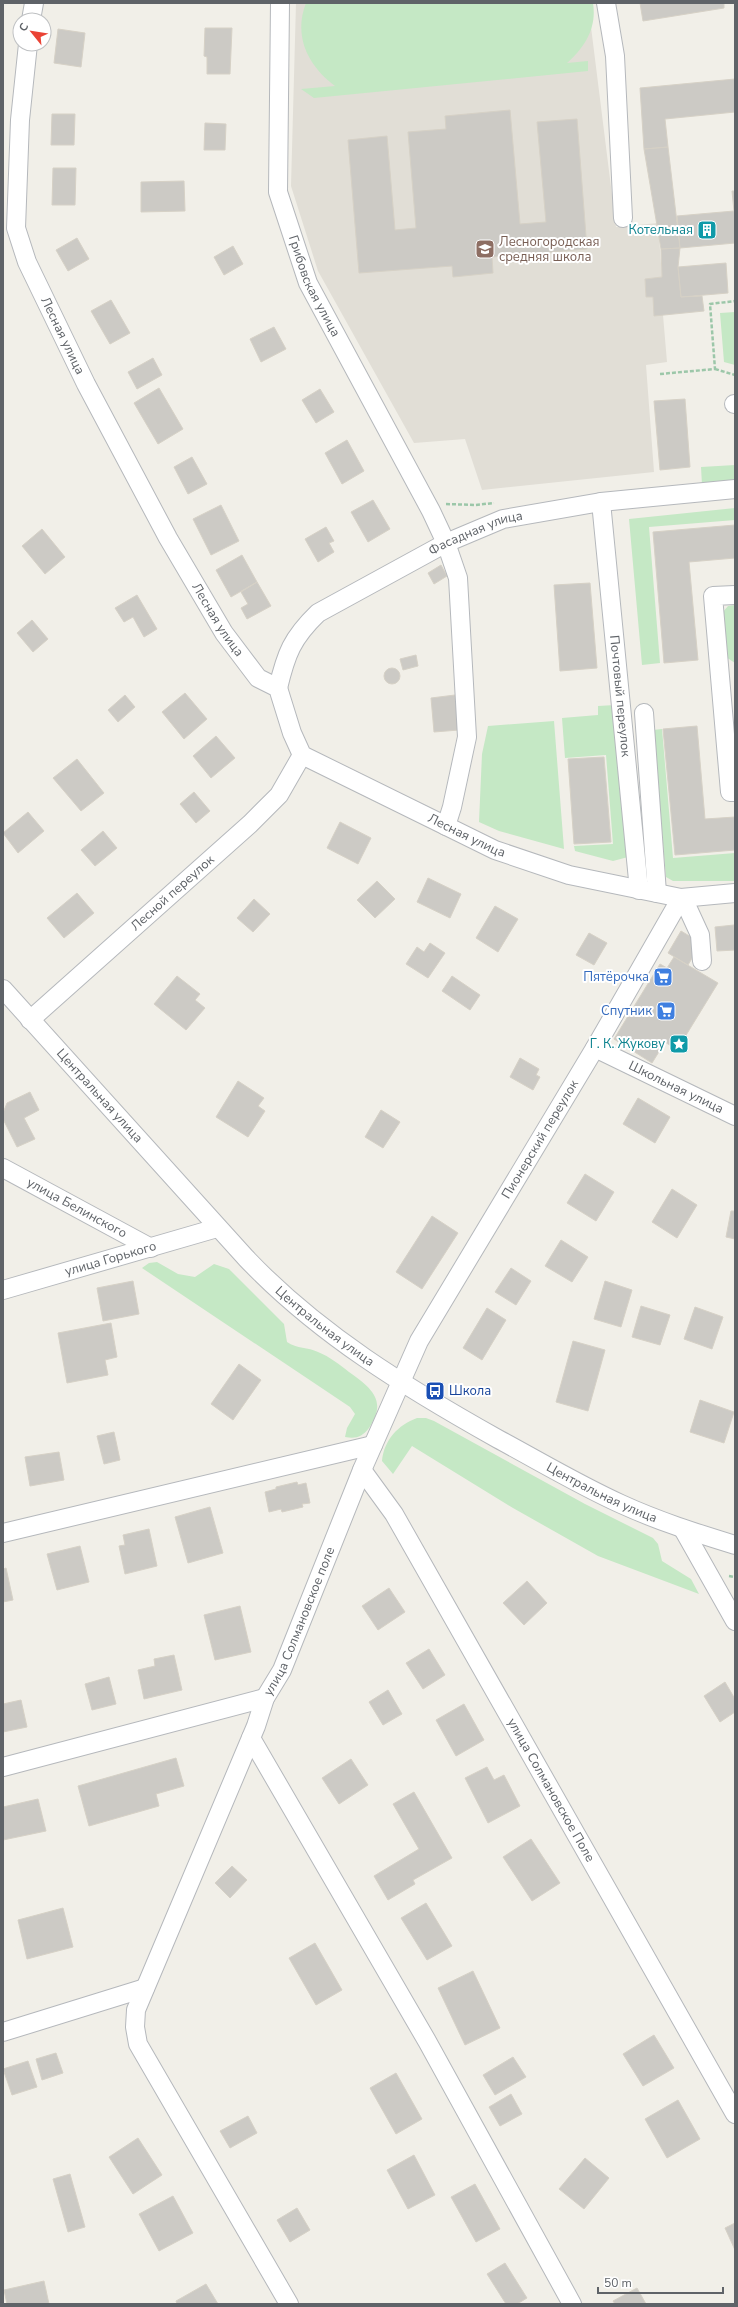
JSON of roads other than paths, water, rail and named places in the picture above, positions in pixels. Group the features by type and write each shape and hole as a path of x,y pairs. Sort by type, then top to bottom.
{"street":[{"name":"Грибовская улица","path":"280,3 278,192 308,283 431,511 446,543 458,578 467,737 452,807 446,826"},
{"path":"606,3 615,56 623,218"},
{"name":"Лесная улица","path":"27,52 20,120 16,228 27,262 57,325 168,538 224,633 258,678 278,688"},
{"path":"3,216 16,228"},
{"name":"Фасадная улица","path":"278,688 285,657 301,629 318,613 446,543 503,519 601,502 735,489"},
{"name":"Почтовый переулок","path":"601,502 639,890"},
{"path":"735,595 713,596 730,792 735,792"},
{"path":"278,688 289,726 302,754"},
{"path":"644,713 657,893"},
{"name":"Лесная улица","path":"302,754 495,850 569,875 682,898 735,893"},
{"name":"Лесной переулок","path":"30,1020 250,824 279,795 302,754"},
{"path":"682,898 700,935 702,961"},
{"name":"Пионерский переулок","path":"400,1382 419,1341 682,898"},
{"name":"Центральная улица","path":"3,990 217,1228 288,1299 334,1338 400,1382 567,1477 621,1504 683,1529 735,1546"},
{"name":"Школьная улица","path":"594,1048 735,1116"},
{"name":"улица Белинского","path":"3,1168 151,1248"},
{"name":"улица Горького","path":"3,1290 217,1228"},
{"name":"улица Солмановское поле","path":"3,1767 265,1698 282,1670 362,1470 400,1382"},
{"path":"3,1532 373,1445"},
{"name":"улица Солмановское Поле","path":"362,1470 394,1514 735,2114"},
{"path":"683,1529 735,1621"},
{"path":"265,1698 251,1738 136,2010 135,2027 138,2044 289,2304"},
{"path":"251,1738 423,2034 572,2304"},
{"path":"3,2032 145,1988"}],"place":[{"name":"Котельная","path":"707,230"},
{"name":"Лесногородская средняя школа","path":"485,249"},
{"name":"Пятёрочка","path":"663,977"},
{"name":"Спутник","path":"666,1011"},
{"name":"Г. К. Жукову","path":"679,1044"},
{"name":"Школа","path":"435,1391"}]}
